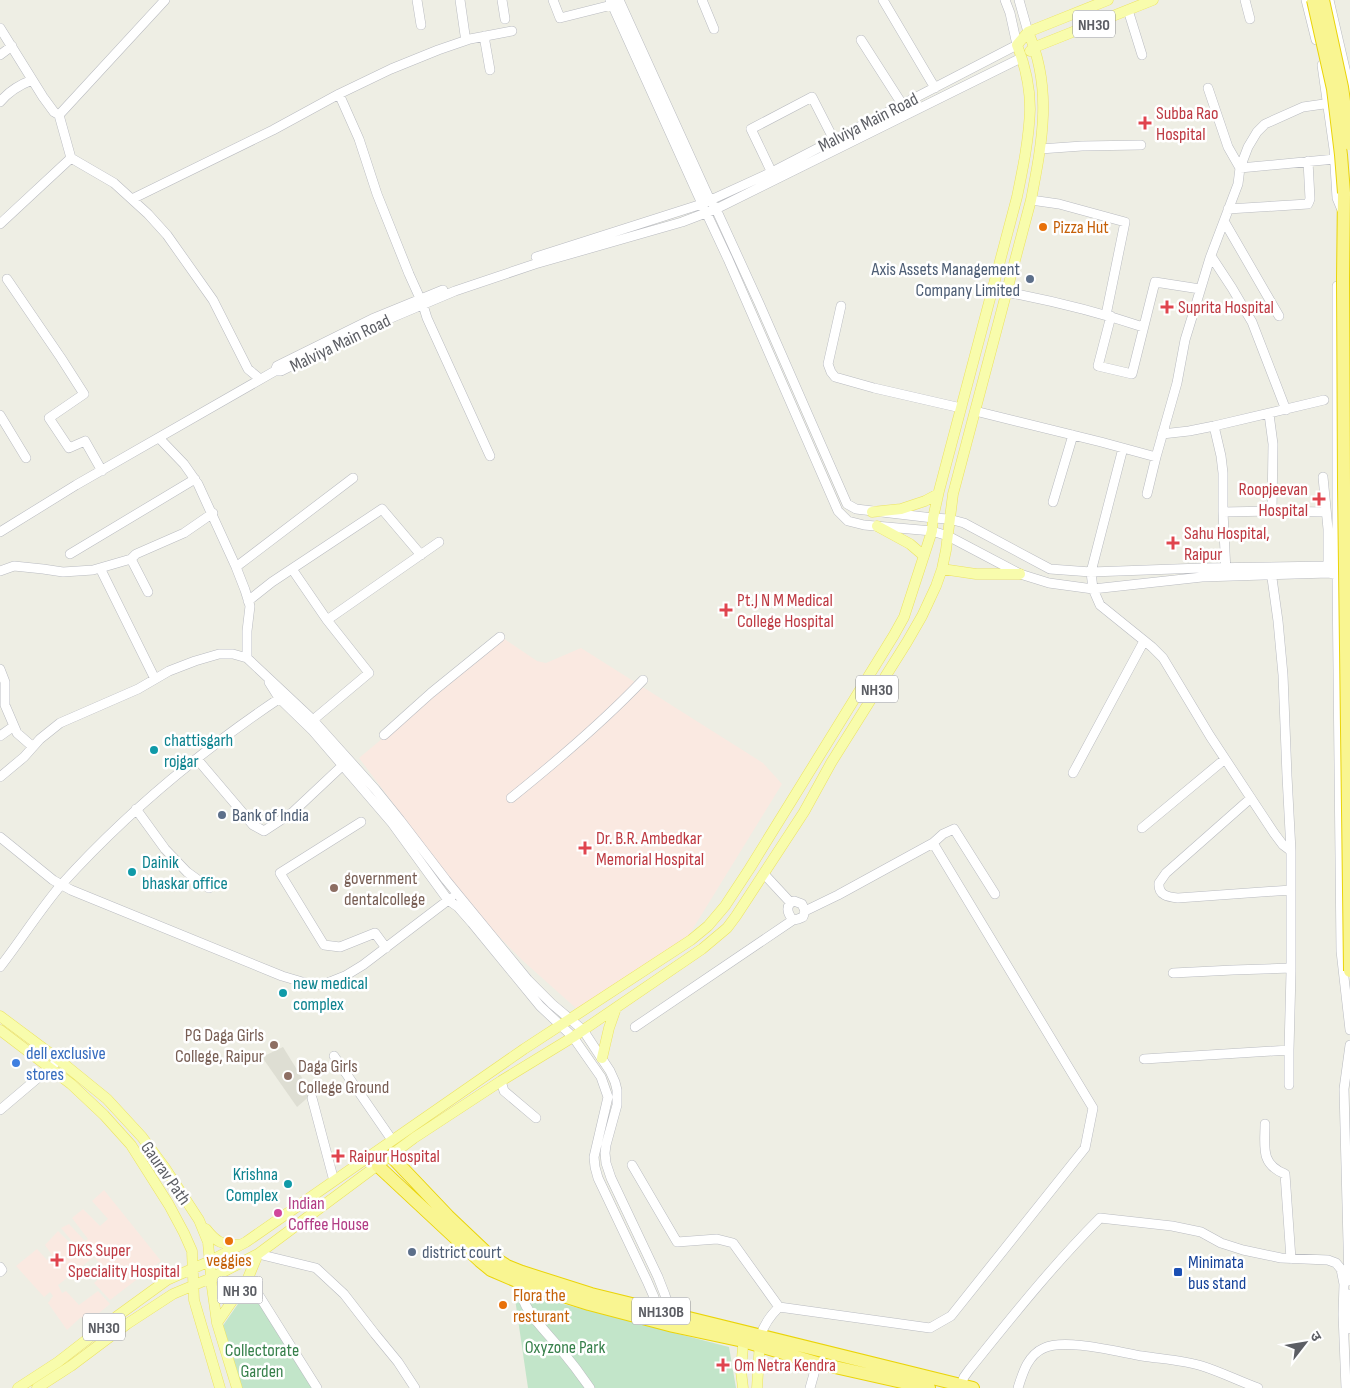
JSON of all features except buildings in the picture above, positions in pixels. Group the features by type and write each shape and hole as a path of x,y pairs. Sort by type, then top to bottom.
{"highway":[{"path":"1313,0 1333,89 1340,139 1344,193 1344,487 1350,973"},
{"path":"1323,0 1342,87 1350,144"},
{"name":"NH130B","path":"391,1156 448,1216 487,1253 529,1280"},
{"name":"NH130B","path":"378,1166 480,1261 502,1276 573,1289 658,1316 973,1388"},
{"name":"NH130B","path":"760,1340 817,1363 929,1388"}],"main road":[{"name":"NH30","path":"37,1388 173,1294 211,1278 258,1254 414,1138 573,1037 702,949 717,937 736,916 804,812 831,763 907,642 930,600 942,569 953,494 1031,200 1040,150 1044,94 1035,47 1028,32 1108,0"},
{"name":"NH30","path":"1035,47 1153,0"},
{"name":"Malviya Main Road","path":"1018,45 1028,32"},
{"name":"NH30","path":"18,1388 58,1362 167,1280 240,1245 560,1026 694,938 716,918 725,906 904,617 932,530 938,494 1017,197 1030,110 1028,88 1018,45"},
{"path":"1021,58 1035,47"},
{"path":"872,512 901,508 925,501 938,494"},
{"path":"876,526 896,535 924,556"},
{"path":"942,569 976,574 1020,574"},
{"path":"602,1058 616,1008"},
{"name":"Gaurav Path","path":"0,1016 55,1064 107,1100 142,1137 199,1220 208,1242 217,1323 237,1388"},
{"path":"0,1030 55,1064 71,1084 104,1115 131,1145 169,1205 192,1251 194,1302 220,1388"},
{"path":"199,1220 220,1243 240,1245"},
{"name":"NH 30","path":"217,1323 248,1278 258,1254"},
{"path":"743,1336 741,1371 744,1388"},
{"path":"757,1388 760,1340"}],"street":[{"path":"59,115 165,0"},
{"path":"417,0 421,25"},
{"path":"460,0 465,35"},
{"path":"502,0 505,19"},
{"path":"553,0 560,18 615,2 706,202 707,213 773,359 838,511 848,521 876,526 932,530 948,536 1020,574 1049,583 1093,589 1202,577 1226,572"},
{"path":"702,0 714,29"},
{"path":"882,0 935,88"},
{"path":"1004,0 1010,13 1018,45"},
{"path":"1019,0 1028,32"},
{"path":"1245,0 1250,19"},
{"path":"1306,0 1322,68 1335,158 1337,198 1343,213"},
{"path":"1329,0 1350,90"},
{"path":"1128,10 1142,55"},
{"path":"0,28 32,80 54,112 59,115 71,158 114,183 148,214 167,235 213,300 248,369 260,380"},
{"path":"132,199 273,130 339,94 391,69 470,39 512,32"},
{"path":"484,36 490,70"},
{"path":"861,40 902,104"},
{"name":"Malviya Main Road","path":"534,261 682,222 716,209 834,140 1018,45"},
{"path":"0,55 12,46"},
{"path":"834,140 812,97 751,129 773,176 864,136 1021,58"},
{"path":"0,102 16,87 32,80"},
{"path":"1208,88 1228,147 1240,168"},
{"path":"339,94 359,139 377,194 427,318 490,456"},
{"path":"1147,494 1200,290 1238,184 1240,168 1248,147 1257,132 1265,124 1303,107 1328,103 1350,96"},
{"path":"916,98 921,108"},
{"path":"859,127 864,136"},
{"path":"1040,150 1075,146 1141,145"},
{"path":"0,224 71,158"},
{"path":"1240,168 1335,158"},
{"path":"1228,209 1308,204 1310,200 1308,161"},
{"name":"Malviya Main Road","path":"0,532 76,485 260,380 275,371 277,366 372,326 421,302 706,202 773,176"},
{"path":"1031,200 1060,204 1125,222 1098,366 1132,374 1155,282 1200,290"},
{"path":"706,202 716,209 846,504 856,509 872,512 949,519 964,523 1050,569 1091,572 1350,570"},
{"path":"1224,221 1279,316"},
{"path":"1343,247 1336,306 1333,571 1341,951 1350,1030"},
{"path":"1211,256 1252,322 1286,410"},
{"path":"6,279 84,394 49,418 69,448 85,441 102,471"},
{"path":"1006,292 1109,315 1143,327"},
{"path":"841,306 828,364 835,377 961,408"},
{"path":"1162,434 1214,426 1324,400"},
{"path":"975,411 1156,457"},
{"path":"1268,414 1273,444 1272,511"},
{"path":"0,415 26,458"},
{"path":"1214,426 1223,473 1226,572"},
{"path":"1053,502 1073,435"},
{"path":"158,438 184,464 195,479 213,513 236,567 250,606 247,658"},
{"path":"1123,448 1091,572 1093,589 1100,605 1163,658 1225,760 1274,833 1283,845 1291,851"},
{"path":"1322,477 1333,571"},
{"path":"236,567 353,478"},
{"path":"70,554 195,479"},
{"path":"248,601 382,509 421,555"},
{"path":"1223,512 1326,512"},
{"path":"0,572 14,566 62,572 93,570 131,558 184,533 213,513"},
{"path":"327,620 439,542"},
{"path":"131,558 148,592"},
{"path":"100,568 155,679"},
{"path":"292,569 327,620 369,673 313,720"},
{"path":"1271,571 1283,676 1286,776 1291,851 1289,1084"},
{"path":"1333,571 1350,578"},
{"path":"384,735 430,693 500,637"},
{"path":"1073,774 1144,641"},
{"path":"0,776 24,757 40,739 60,723 138,689 169,671 186,664 219,654 233,654 247,658 260,670 392,823 448,900 458,907 540,1006 573,1037 601,1077 608,1097 594,1157 595,1166 598,1178 654,1297 658,1316"},
{"path":"1,675 5,682 3,706 17,733 33,747"},
{"path":"511,798 555,763 619,706 643,680"},
{"path":"282,696 313,720 375,789 457,894 528,980 552,1004 583,1030 602,1058 615,1082 618,1097 606,1145 606,1163 611,1178 658,1277 672,1319"},
{"path":"0,967 62,885 136,809 197,759 282,696"},
{"path":"0,736 14,726"},
{"path":"197,759 253,825 264,831 293,812 343,765"},
{"path":"1142,828 1225,760"},
{"path":"1251,798 1166,874 1158,883 1160,891 1168,897 1178,898 1291,890"},
{"path":"136,809 165,849 187,872 209,888"},
{"path":"361,822 280,874 324,945 340,948 375,933 386,948"},
{"path":"805,911 933,843 943,834 954,829 995,894"},
{"path":"0,837 53,880 71,890 282,976 309,984 326,984 363,966 457,894"},
{"path":"632,1165 677,1242 717,1239 733,1243 779,1307 930,1328 951,1316 1085,1148 1093,1108 933,843"},
{"path":"764,874 790,902"},
{"path":"635,1027 793,920 803,917 805,911 802,904 794,901 790,902"},
{"path":"790,902 788,907 789,915 793,920"},
{"path":"1173,973 1291,968"},
{"path":"1350,1045 1344,1089 1350,1329"},
{"path":"1144,1059 1289,1050"},
{"path":"334,1056 392,1140"},
{"path":"0,1110 55,1064"},
{"path":"501,1081 504,1091 536,1118"},
{"path":"312,1098 334,1181"},
{"path":"1265,1124 1266,1158 1276,1171 1285,1174 1291,1259"},
{"path":"960,1386 968,1370 1021,1305 1074,1244 1100,1218 1172,1226 1201,1232 1221,1243 1243,1250 1281,1258 1328,1260 1336,1263 1342,1268 1344,1284 1343,1314 1346,1388"},
{"path":"258,1254 316,1268 344,1294 398,1362 415,1388"},
{"path":"0,1267 2,1270 0,1272"},
{"path":"248,1278 317,1388"},
{"path":"529,1280 523,1294 523,1299 531,1314 590,1388"},
{"path":"760,1340 763,1327 779,1307"},
{"path":"1018,1388 1028,1361 1045,1347 1055,1345 1102,1348 1199,1365 1229,1375 1258,1388"},
{"path":"810,1388 817,1363"}],"shaded area":[{"name":"Dr. B.R. Ambedkar Memorial Hospital","path":"503,638 537,661 546,663 581,648 763,763 782,784 689,935 578,1010 522,960 475,912 359,758"},
{"name":"Daga Girls College Ground","path":"283,1047 312,1094 297,1107 262,1057"},
{"name":"DKS Super Speciality Hospital","path":"104,1190 161,1261 110,1300 94,1283 107,1271 94,1257 58,1285 62,1293 66,1291 79,1305 98,1291 110,1304 87,1323 81,1317 67,1330 48,1303 53,1296 50,1292 44,1297 16,1266 37,1249 47,1260 52,1255 45,1245 58,1231 74,1247 76,1246 61,1228 69,1224 85,1241 88,1239 72,1218 83,1209 100,1226 108,1219 92,1201"}],"green space":[{"name":"Oxyzone Park","path":"513,1285 540,1298 729,1347 736,1388 528,1388"},
{"name":"Collectorate Garden","path":"249,1288 312,1388 242,1388 222,1327"}],"place":[{"name":"Subba Rao Hospital","path":"1145,123"},
{"name":"Pizza Hut","path":"1043,227"},
{"name":"Axis Assets Management Company Limited","path":"1030,279"},
{"name":"Suprita Hospital","path":"1167,307"},
{"name":"Roopjeevan Hospital","path":"1319,499"},
{"name":"Sahu Hospital, Raipur","path":"1173,543"},
{"name":"Pt.J N M Medical College Hospital","path":"726,610"},
{"name":"chattisgarh rojgar","path":"154,750"},
{"name":"Bank of India","path":"222,815"},
{"name":"Dr. B.R. Ambedkar Memorial Hospital","path":"585,848"},
{"name":"Dainik bhaskar office","path":"132,872"},
{"name":"government dentalcollege","path":"334,888"},
{"name":"new medical complex","path":"283,993"},
{"name":"PG Daga Girls College, Raipur","path":"274,1045"},
{"name":"dell exclusive stores","path":"16,1063"},
{"name":"Daga Girls College Ground","path":"288,1076"},
{"name":"Raipur Hospital","path":"338,1156"},
{"name":"Krishna Complex","path":"288,1184"},
{"name":"Indian Coffee House","path":"278,1213"},
{"name":"veggies","path":"229,1241"},
{"name":"district court","path":"412,1252"},
{"name":"DKS Super Speciality Hospital","path":"57,1260"},
{"name":"Minimata bus stand","path":"1178,1272"},
{"name":"Flora the resturant","path":"503,1305"},
{"name":"Om Netra Kendra","path":"723,1365"}]}
